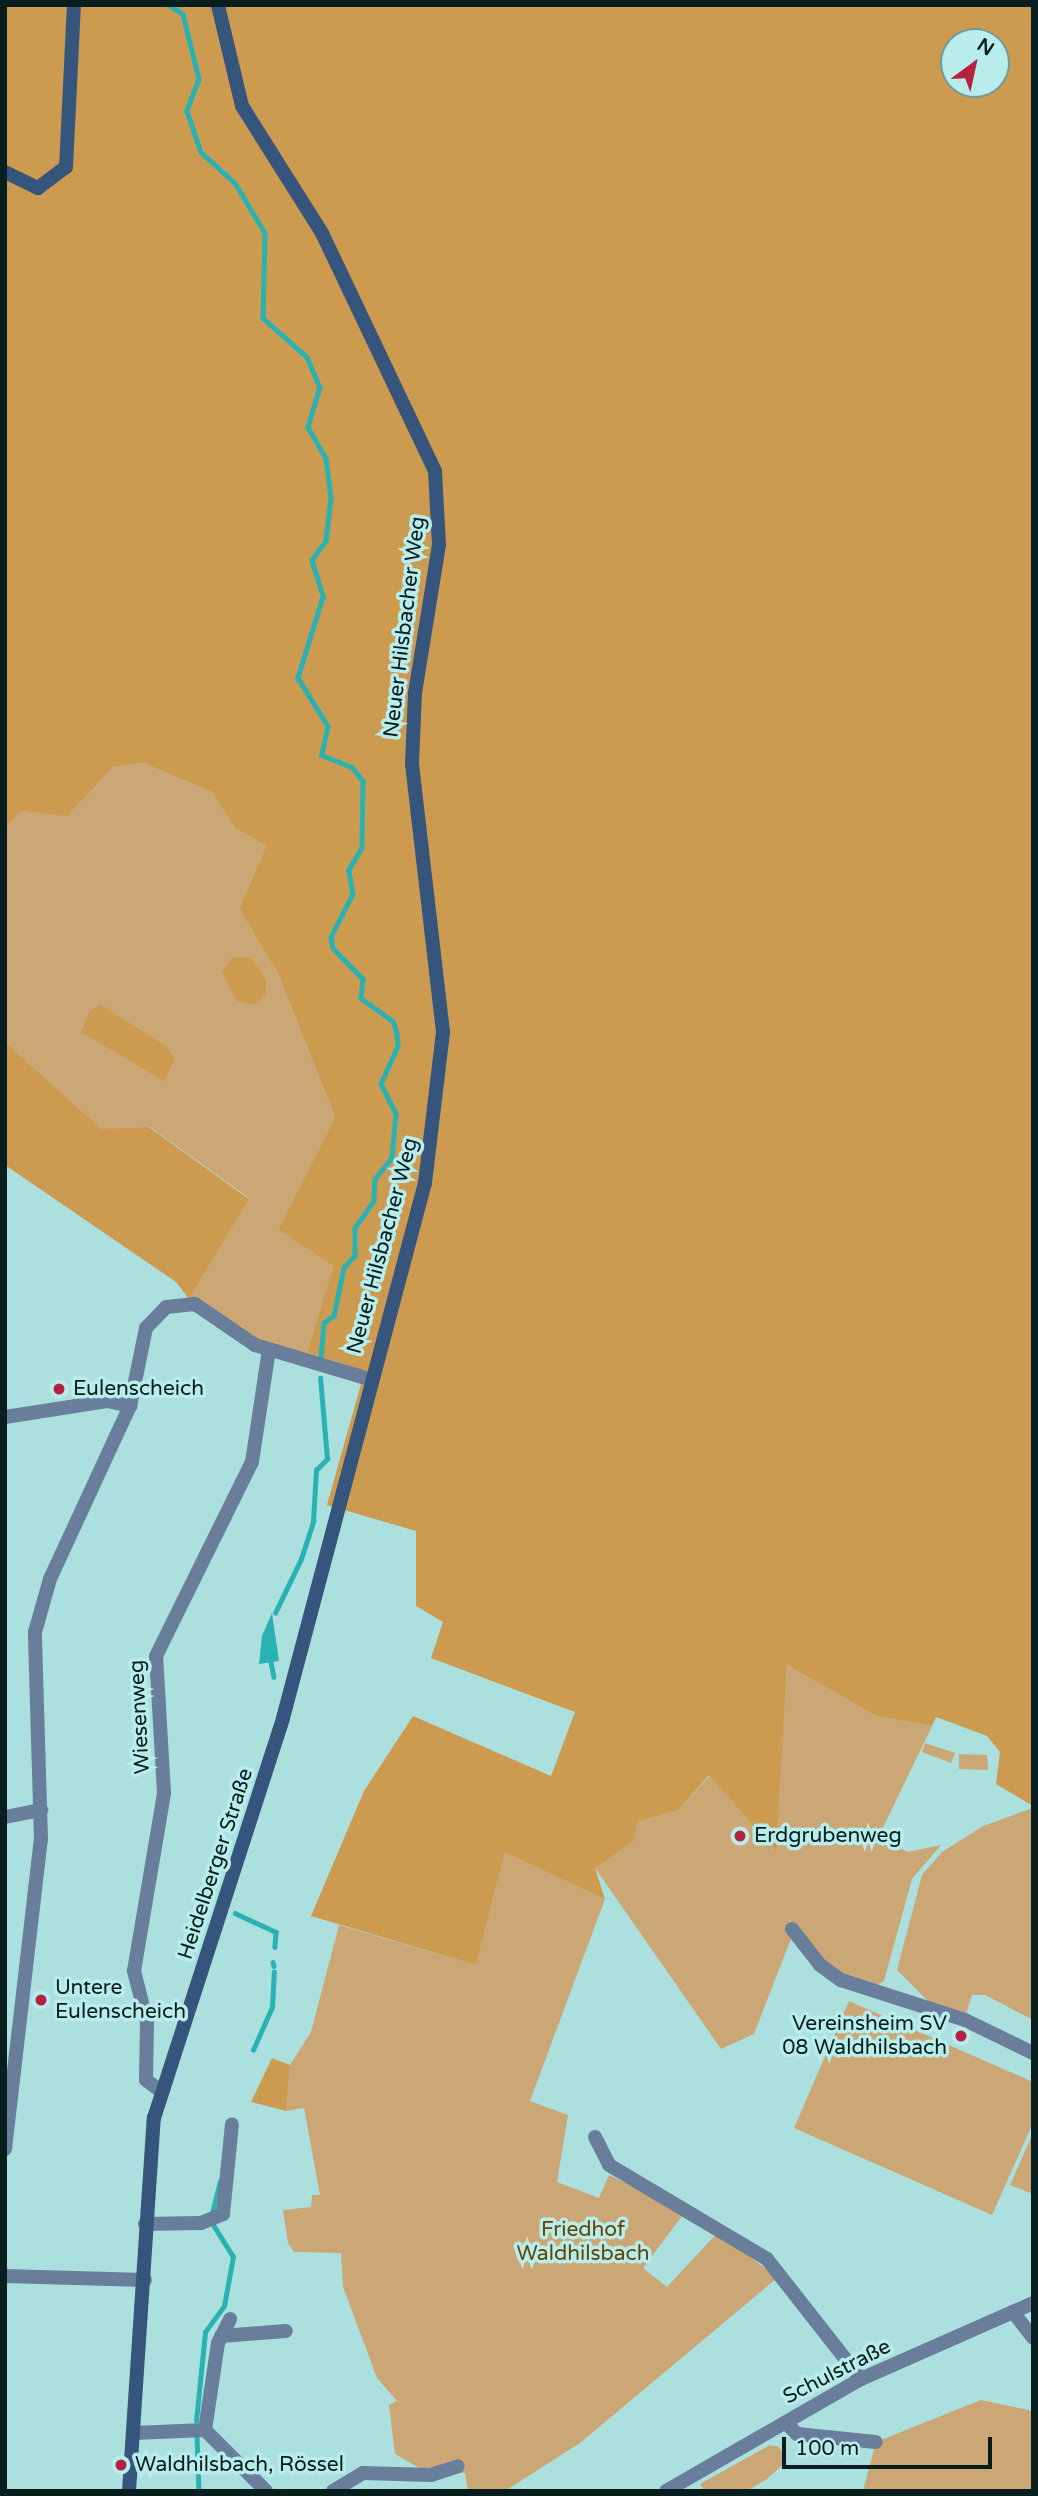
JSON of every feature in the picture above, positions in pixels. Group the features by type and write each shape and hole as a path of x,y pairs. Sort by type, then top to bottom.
{"street":[{"path":"5,172 38,188 66,167 74,5"},
{"name":"Neuer Hilsbacher Weg","path":"218,5 242,106 323,233 421,432 438,486 439,545 415,693 412,764 439,959 441,1075 425,1183 369,1379"},
{"path":"5,2149 41,1810 34,1653 38,1614 130,1406 144,1332 166,1307 195,1304 269,1350 369,1379"},
{"name":"Wiesenweg","path":"162,2092 146,2080 147,2022 134,1971 164,1793 156,1656 252,1462 269,1350"},
{"name":"Heidelberger Straße","path":"129,2491 145,2280 148,2153 162,2092 269,1767 369,1379"},
{"path":"5,1417 107,1401 130,1406"},
{"path":"5,1817 41,1810"},
{"path":"792,1929 820,1965 841,1980 965,2020 1033,2053"},
{"path":"145,2224 201,2223 224,2213 232,2124"},
{"path":"595,2137 608,2165 767,2259 861,2379"},
{"path":"5,2276 145,2280"},
{"name":"Schulstraße","path":"666,2491 861,2379 1033,2303"},
{"path":"1013,2312 1033,2338"},
{"path":"205,2430 221,2336 230,2319"},
{"path":"221,2336 286,2331"},
{"path":"786,2423 797,2434 876,2442"},
{"path":"134,2433 205,2430 265,2491"},
{"path":"333,2491 363,2473 431,2475 458,2466"}],"green space":[{"path":"143,763 212,792 235,828 266,846 239,909 279,976 335,1117 278,1230 333,1266 307,1353 269,1350 189,1299 249,1198 150,1127 101,1130 5,1042 5,829 21,811 67,815 113,767"},
{"path":"787,1665 876,1716 932,1726 878,1838 908,1852 941,1845 912,1879 884,1981 872,1988 830,1967 790,1920 792,1936 754,2034 721,2049 595,1868 637,1822 679,1810 710,1775 775,1850"},
{"path":"925,1743 955,1753 951,1763 922,1752"},
{"path":"959,1754 987,1755 988,1770 959,1769"},
{"path":"1033,1808 1033,2020 985,1995 972,1995 966,2014 930,2003 897,1970 922,1875 942,1852 983,1826"},
{"name":"Friedhof Waldhilsbach","path":"505,1851 605,1899 530,2101 568,2115 557,2182 599,2198 609,2175 685,2212 643,2268 667,2287 719,2231 777,2278 580,2443 505,2491 468,2491 465,2473 423,2470 395,2454 389,2405 397,2401 377,2378 343,2287 341,2253 294,2252 288,2243 283,2210 311,2207 312,2195 320,2195 304,2108 286,2111 290,2065 311,2032 339,1925 476,1965"},
{"path":"849,2001 1033,2082 1033,2123 992,2215 794,2128"},
{"path":"1033,2133 1033,2194 1010,2185"},
{"path":"981,2400 1033,2411 1033,2491 863,2491 876,2442"},
{"path":"770,2445 779,2447 787,2461 767,2479 747,2491 704,2491 700,2484"}],"shaded area":[{"path":"5,5 1033,5 1033,1806 996,1784 1000,1752 987,1736 936,1717 932,1726 876,1716 787,1665 776,1851 709,1775 679,1810 637,1822 633,1841 595,1868 605,1899 505,1852 476,1965 311,1916 364,1791 413,1716 551,1776 575,1712 431,1658 443,1622 416,1606 416,1531 327,1505 361,1384 341,1363 307,1353 333,1266 278,1230 335,1117 279,976 239,909 266,846 235,828 212,792 143,763 113,767 67,816 21,811 5,829"},
{"path":"233,957 251,957 266,980 266,993 255,1005 237,1001 222,972"},
{"path":"101,1005 166,1046 175,1059 164,1081 81,1032 90,1010"},
{"path":"5,1042 101,1129 149,1127 249,1199 189,1299 176,1282 5,1165"},
{"path":"272,2058 290,2065 286,2111 251,2102"}],"water":[{"path":"272,1613 279,1661 259,1664 262,1636"}],"waterway":[{"path":"169,5 183,14 199,79 187,111 201,152 235,183 265,233 263,318 307,357 320,387 308,427 326,458 331,498 326,541 312,560 323,597 298,678 328,726 322,755 352,767 363,781 362,848 349,870 353,894 331,937 333,948 363,979 361,998 393,1021 397,1033 398,1046 381,1084 396,1113 392,1158 375,1179 374,1201 355,1228 355,1256 344,1268 334,1316 324,1323 321,1357"},
{"path":"275,1613 301,1559 313,1521 316,1470 327,1459 320,1378"},
{"path":"271,1662 274,1677"},
{"path":"235,1913 276,1932 275,1947"},
{"path":"273,1962 274,1966"},
{"path":"253,2050 272,2007 274,1972"},
{"path":"212,2213 220,2182"},
{"path":"196,2421 205,2332 224,2306 233,2257 212,2224"},
{"path":"197,2435 199,2491"}],"place":[{"name":"Eulenscheich","path":"59,1389"},
{"name":"Erdgrubenweg","path":"740,1836"},
{"name":"Untere Eulenscheich","path":"41,2000"},
{"name":"Vereinsheim SV 08 Waldhilsbach","path":"961,2036"},
{"name":"Waldhilsbach, Rössel","path":"121,2465"}]}
